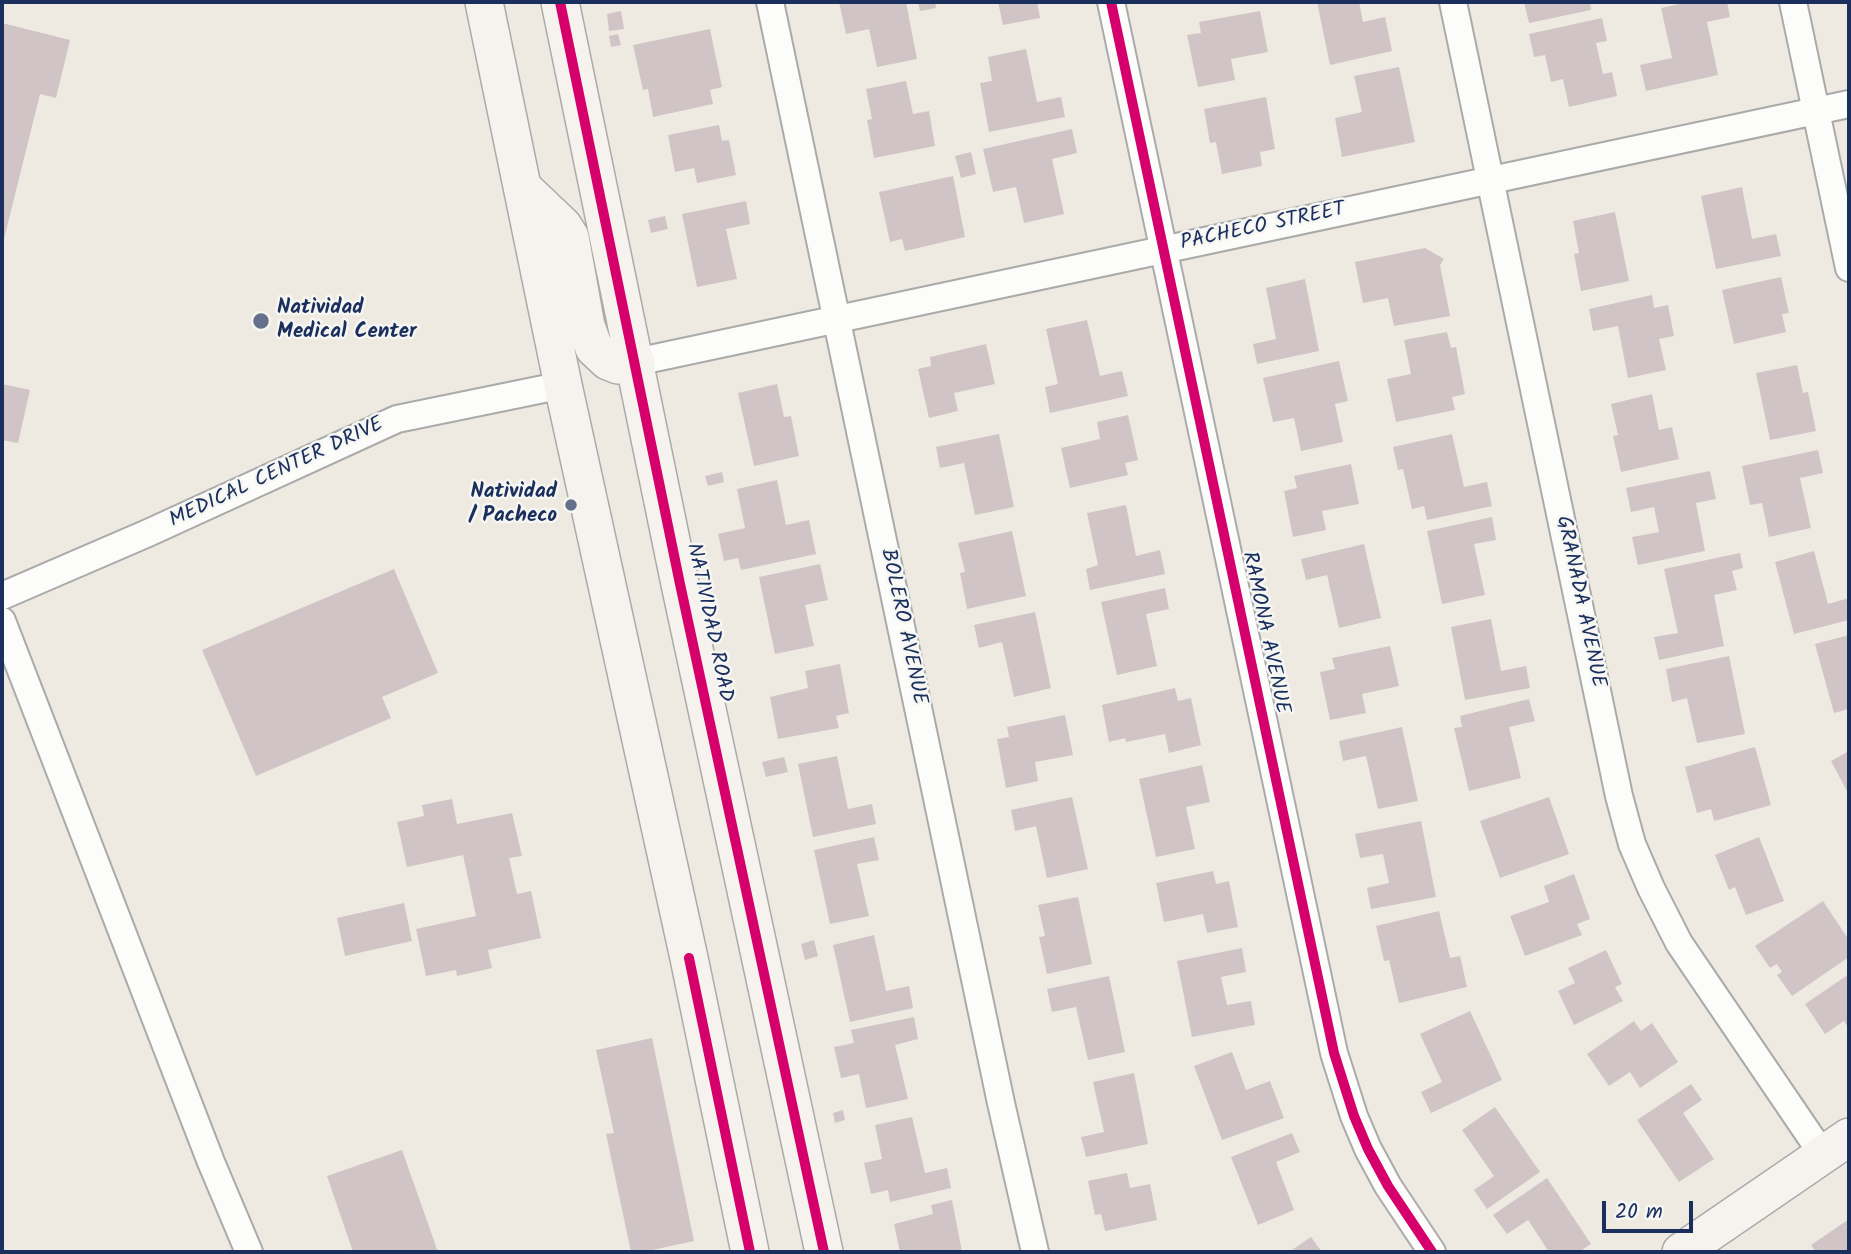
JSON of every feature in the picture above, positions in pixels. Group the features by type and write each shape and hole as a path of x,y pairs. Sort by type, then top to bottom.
{"main road":[{"path":"484,2 563,385 689,958 750,1252"},
{"name":"NATIVIDAD ROAD","path":"560,2 680,584 824,1252"},
{"path":"522,187 563,226 570,237 586,326 594,348 608,361 618,365 636,362"},
{"path":"1681,1252 1836,1146"}],"street":[{"name":"BOLERO AVENUE","path":"770,2 1001,1103 1035,1252"},
{"name":"RAMONA AVENUE","path":"1111,2 1334,1053 1354,1116 1368,1149 1388,1186 1432,1252"},
{"name":"GRANADA AVENUE","path":"1452,2 1619,796 1632,844 1679,943 1836,1146"},
{"path":"1793,2 1849,268"},
{"name":"PACHECO STREET","path":"636,362 1849,104"},
{"name":"MEDICAL CENTER DRIVE","path":"2,596 148,533 397,419 563,385"},
{"path":"2,621 206,1149 249,1252"}],"building":[{"path":"839,2 906,2 917,59 877,67 869,29 846,34"},
{"path":"918,2 935,2 936,8 920,11"},
{"path":"998,2 1037,2 1040,18 1003,25"},
{"path":"1317,2 1359,2 1363,22 1385,17 1392,51 1330,65"},
{"path":"1524,2 1590,2 1591,10 1529,23"},
{"path":"1689,2 1727,2 1730,17 1707,22 1718,75 1646,91 1640,65 1672,58 1661,8"},
{"path":"621,11 624,29 609,31 607,14"},
{"path":"1260,11 1268,52 1231,59 1235,80 1198,87 1187,35 1201,33 1199,22"},
{"path":"1602,18 1607,41 1596,43 1603,74 1612,72 1617,96 1569,107 1563,79 1551,82 1545,55 1534,57 1529,34"},
{"path":"2,23 70,40 56,98 40,94 3,243"},
{"path":"710,29 722,87 710,90 713,104 653,117 648,89 643,90 633,45"},
{"path":"618,34 621,45 611,47 609,36"},
{"path":"1026,49 1037,102 1061,97 1065,117 989,132 980,83 992,81 988,57"},
{"path":"1399,67 1415,142 1342,157 1335,118 1362,112 1354,76"},
{"path":"906,81 913,114 929,111 935,146 874,158 867,120 872,119 866,89"},
{"path":"1266,97 1275,149 1260,152 1262,166 1222,174 1216,142 1210,143 1204,109"},
{"path":"719,125 722,141 729,140 736,175 697,183 694,168 675,172 668,135"},
{"path":"1072,129 1077,153 1052,159 1064,214 1024,223 1016,187 993,192 983,149"},
{"path":"971,152 976,174 961,178 955,156"},
{"path":"953,176 965,237 905,251 902,239 890,242 879,192"},
{"path":"1742,187 1752,239 1776,234 1781,256 1716,269 1701,196"},
{"path":"746,201 750,224 726,229 737,279 697,287 682,214"},
{"path":"1615,212 1629,281 1581,291 1574,254 1579,253 1573,221"},
{"path":"665,216 668,229 651,233 648,220"},
{"path":"1425,248 1444,259 1440,265 1450,316 1394,326 1388,298 1363,303 1355,262"},
{"path":"1781,277 1789,313 1782,314 1786,332 1734,344 1722,290"},
{"path":"1305,279 1319,351 1257,364 1253,344 1276,339 1266,288"},
{"path":"1652,295 1654,308 1668,305 1674,336 1659,339 1666,370 1628,378 1618,326 1593,331 1589,309"},
{"path":"1087,320 1100,376 1122,371 1128,396 1050,413 1045,387 1058,384 1046,329"},
{"path":"1447,332 1451,348 1456,347 1465,394 1452,397 1455,410 1396,422 1387,379 1411,374 1404,340"},
{"path":"986,344 995,384 954,393 958,411 929,418 918,369 931,366 930,357"},
{"path":"1339,361 1348,401 1335,404 1343,442 1301,451 1294,418 1273,422 1263,378"},
{"path":"1797,365 1803,393 1808,392 1816,431 1770,440 1756,373"},
{"path":"2,384 30,390 18,443 2,440"},
{"path":"777,384 784,417 791,416 799,456 754,466 738,393"},
{"path":"1652,394 1659,430 1672,427 1679,459 1621,472 1613,436 1618,435 1611,404"},
{"path":"1128,415 1138,460 1125,463 1128,475 1070,488 1061,448 1100,439 1097,422"},
{"path":"999,434 1014,507 975,515 964,463 940,468 936,447"},
{"path":"1452,434 1464,487 1487,482 1492,506 1427,520 1424,506 1412,509 1403,469 1398,470 1393,447"},
{"path":"1818,450 1823,473 1800,478 1811,528 1769,537 1762,503 1750,505 1742,466"},
{"path":"1351,464 1359,504 1322,511 1326,530 1293,537 1284,491 1297,488 1294,476"},
{"path":"1710,471 1716,499 1696,503 1705,551 1638,565 1632,537 1659,532 1654,507 1631,512 1626,488"},
{"path":"722,472 724,482 708,486 705,476"},
{"path":"777,480 786,525 809,520 816,554 741,570 738,558 724,561 718,534 745,528 737,489"},
{"path":"1126,505 1136,556 1160,550 1165,574 1090,590 1086,569 1098,565 1087,513"},
{"path":"1492,517 1496,540 1474,544 1485,595 1442,604 1427,531"},
{"path":"1012,531 1026,596 967,609 960,573 965,572 958,543"},
{"path":"1364,544 1381,618 1339,628 1327,575 1306,580 1301,559"},
{"path":"1814,551 1828,604 1849,598 1849,620 1794,634 1775,562"},
{"path":"1740,553 1743,568 1732,571 1737,590 1714,595 1724,646 1659,660 1654,637 1678,633 1664,569"},
{"path":"820,564 828,600 805,605 814,646 775,654 759,577"},
{"path":"394,569 438,673 382,697 391,718 256,776 202,650"},
{"path":"1165,588 1169,609 1146,614 1157,666 1117,675 1101,602"},
{"path":"1035,612 1051,688 1014,697 1002,642 979,648 974,625"},
{"path":"1491,619 1501,671 1526,666 1530,688 1465,700 1451,627"},
{"path":"1849,635 1849,709 1834,713 1815,644"},
{"path":"1390,646 1399,686 1362,694 1366,713 1330,720 1320,672 1335,669 1332,658"},
{"path":"1729,656 1745,734 1697,743 1687,698 1672,702 1666,669"},
{"path":"840,664 849,713 836,716 839,728 778,739 770,697 808,688 805,671"},
{"path":"1175,688 1178,701 1191,698 1201,745 1169,753 1165,734 1126,742 1125,738 1109,742 1102,705"},
{"path":"1529,699 1535,721 1509,727 1521,778 1469,791 1454,728 1462,727 1460,716"},
{"path":"1065,715 1073,755 1035,762 1038,781 1006,788 997,739 1009,737 1007,727"},
{"path":"1402,727 1418,801 1378,809 1366,756 1343,761 1339,741"},
{"path":"1755,747 1771,805 1714,821 1711,809 1697,813 1685,767"},
{"path":"1849,751 1849,795 1831,761"},
{"path":"837,756 848,809 872,804 876,824 813,837 798,764"},
{"path":"784,757 788,772 766,777 762,762"},
{"path":"1202,765 1210,802 1186,807 1195,849 1156,857 1139,779"},
{"path":"1072,797 1088,869 1047,878 1036,826 1015,831 1011,810"},
{"path":"1549,797 1569,854 1500,878 1480,821"},
{"path":"452,799 457,824 512,813 522,856 509,858 517,894 531,891 541,938 488,950 492,968 457,976 456,970 426,976 416,929 476,916 463,855 407,867 397,822 424,816 422,805"},
{"path":"1421,821 1436,897 1371,909 1367,888 1389,883 1383,854 1360,858 1355,834"},
{"path":"874,837 879,860 857,864 869,916 830,924 814,850"},
{"path":"1759,837 1784,901 1746,915 1735,887 1729,890 1715,855"},
{"path":"1213,871 1216,884 1229,881 1238,927 1207,933 1203,914 1164,922 1156,883"},
{"path":"1574,874 1590,919 1577,924 1582,935 1525,956 1510,916 1549,902 1544,886"},
{"path":"1078,897 1092,964 1047,974 1039,937 1045,936 1038,905"},
{"path":"1823,901 1849,940 1849,957 1792,996 1777,975 1782,972 1777,964 1770,968 1755,946"},
{"path":"404,903 412,941 345,956 337,918"},
{"path":"1439,911 1450,958 1460,956 1467,987 1399,1003 1389,960 1384,961 1376,926"},
{"path":"874,935 886,991 909,986 913,1008 850,1022 833,945"},
{"path":"814,940 818,956 805,960 801,944"},
{"path":"1242,948 1246,972 1221,977 1227,1005 1251,1001 1255,1025 1192,1037 1177,961"},
{"path":"1606,950 1622,984 1615,987 1623,1001 1574,1025 1558,991 1575,983 1568,968"},
{"path":"1849,974 1849,1029 1844,1021 1825,1034 1805,1004"},
{"path":"1109,976 1125,1052 1088,1060 1076,1007 1052,1012 1047,989"},
{"path":"1470,1011 1502,1080 1431,1113 1421,1092 1442,1082 1420,1034"},
{"path":"914,1017 918,1039 895,1045 908,1099 866,1108 859,1074 841,1078 834,1047 854,1043 851,1030"},
{"path":"1634,1021 1641,1031 1652,1023 1678,1062 1640,1088 1630,1072 1609,1086 1587,1054"},
{"path":"652,1038 694,1241 631,1252 606,1134 614,1133 596,1050"},
{"path":"1232,1052 1246,1090 1270,1081 1284,1118 1222,1140 1194,1066"},
{"path":"1134,1073 1148,1144 1086,1157 1081,1137 1104,1132 1093,1082"},
{"path":"1691,1084 1702,1100 1683,1113 1714,1159 1679,1182 1637,1120"},
{"path":"1495,1107 1540,1172 1487,1209 1474,1190 1494,1176 1462,1130"},
{"path":"843,1110 845,1120 835,1123 833,1113"},
{"path":"912,1117 925,1173 947,1168 951,1188 890,1202 888,1190 871,1194 864,1163 882,1159 875,1125"},
{"path":"1292,1133 1300,1152 1276,1162 1294,1210 1258,1225 1231,1157"},
{"path":"402,1150 438,1252 353,1252 327,1176"},
{"path":"1127,1173 1130,1188 1150,1184 1157,1220 1105,1231 1101,1214 1095,1215 1088,1181"},
{"path":"1547,1178 1591,1244 1579,1252 1549,1252 1528,1220 1507,1234 1493,1215"},
{"path":"952,1200 962,1252 900,1252 894,1224 933,1214 931,1205"},
{"path":"1849,1219 1849,1252 1816,1252 1811,1245"},
{"path":"1311,1237 1322,1252 1289,1252"}],"cycle path":[{"path":"560,2 680,584 824,1252"},
{"path":"1111,2 1334,1053 1354,1116 1368,1149 1388,1186 1432,1252"},
{"path":"689,958 750,1252"}],"place":[{"name":"Natividad Medical Center","path":"261,321"},
{"name":"Natividad / Pacheco","path":"571,505"}]}
